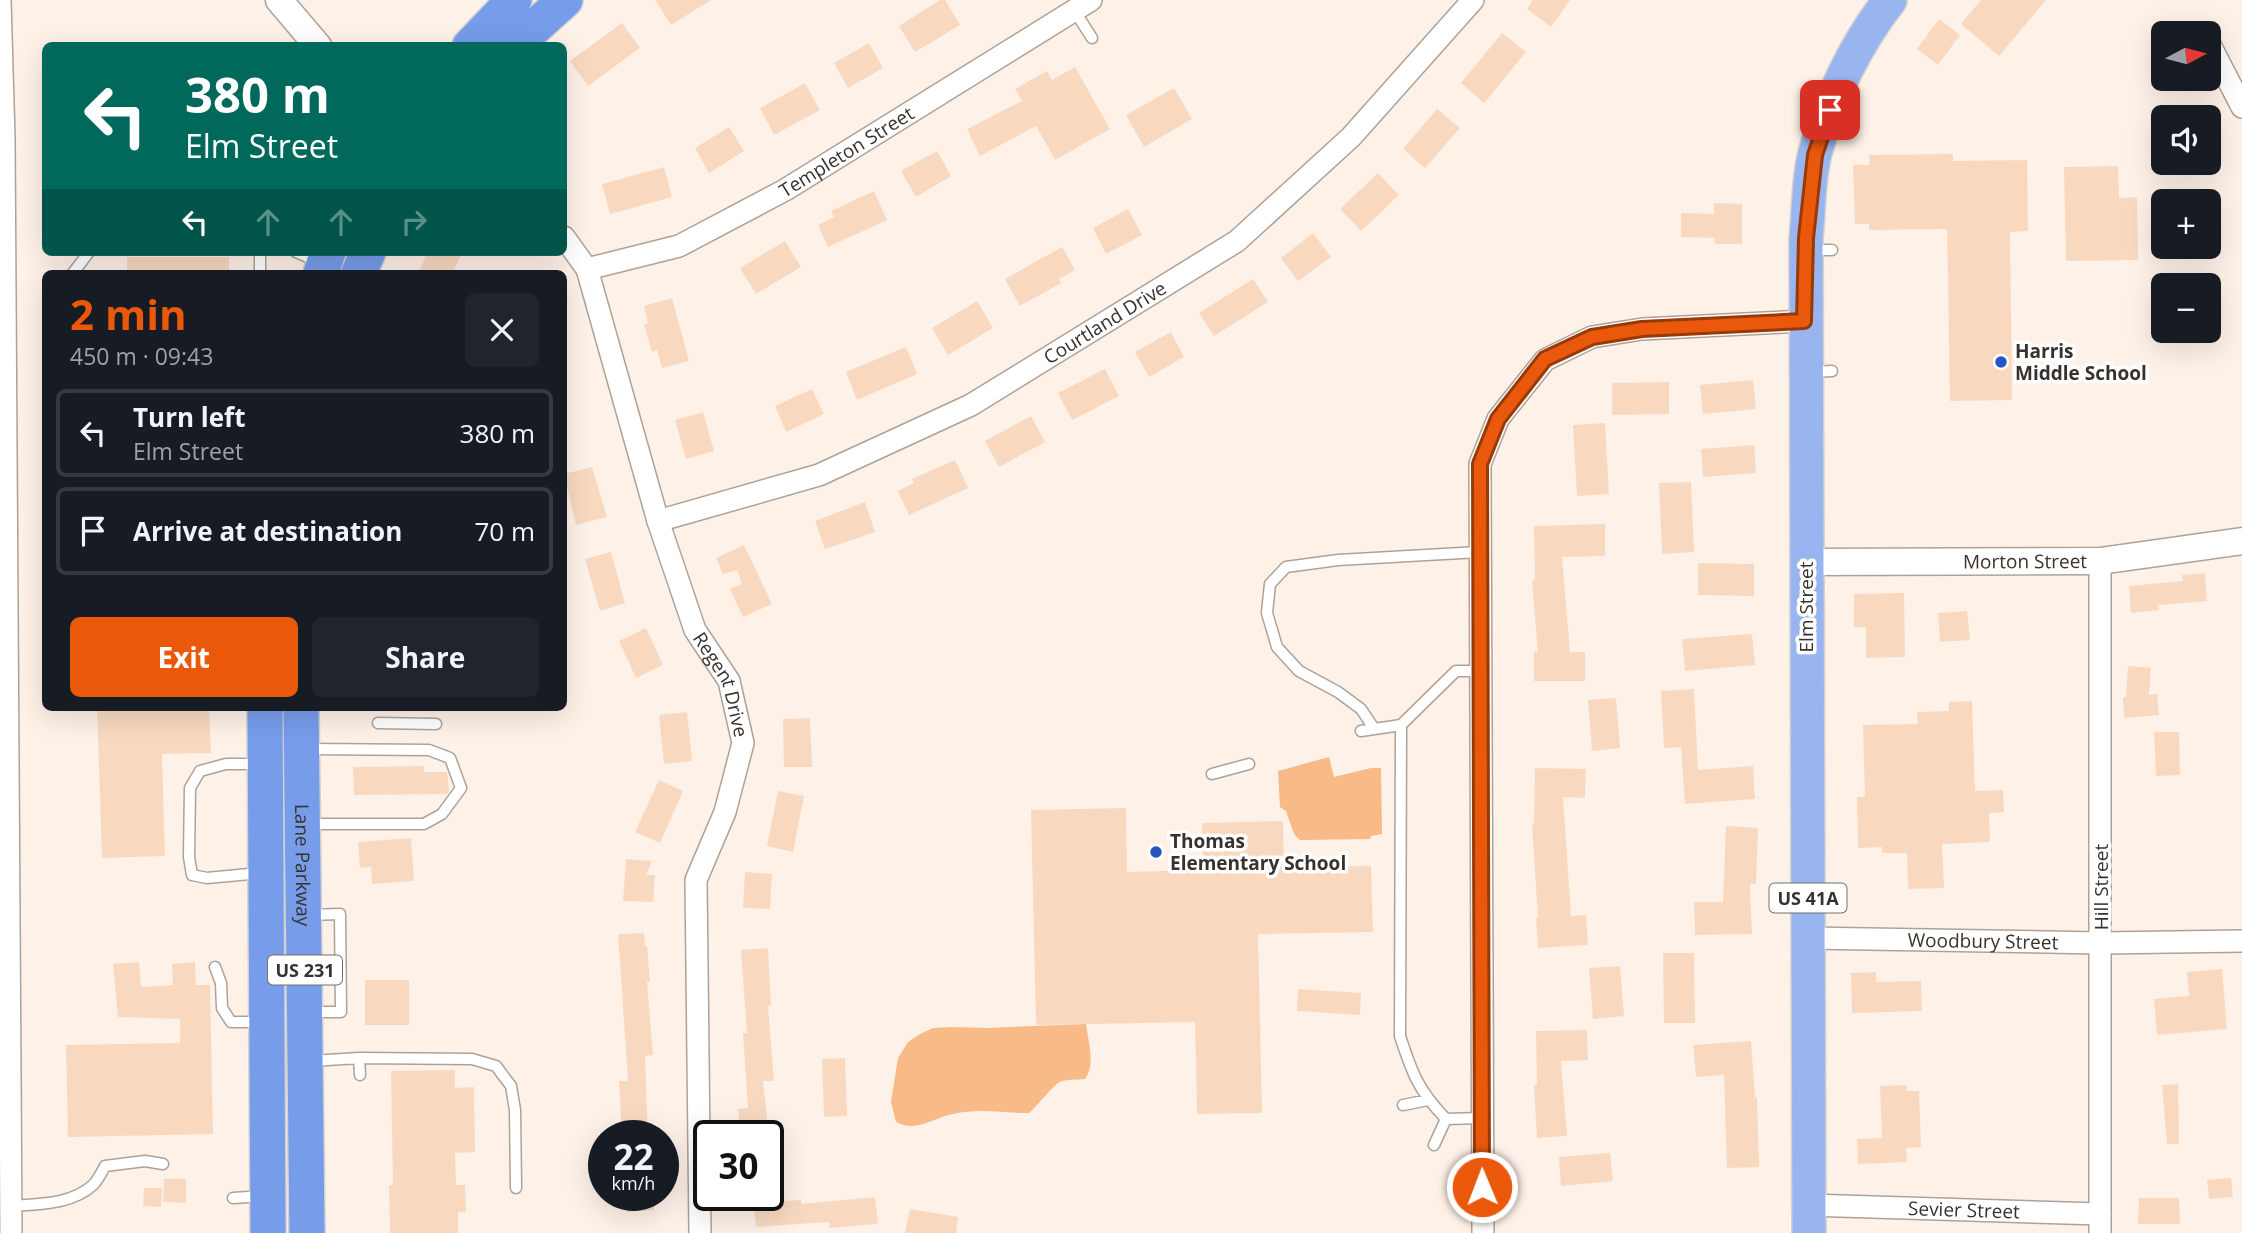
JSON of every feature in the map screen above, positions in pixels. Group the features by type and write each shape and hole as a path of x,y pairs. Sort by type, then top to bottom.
{"highway":[{"path":"474,42 514,0"},
{"path":"518,42 565,0"},
{"name":"Lane Parkway","path":"265,711 268,1233"},
{"name":"Lane Parkway","path":"301,711 307,1233"}],"main road":[{"name":"Elm Street","path":"1808,1219 1806,562 1818,372 1804,321 1819,250 1815,155 1838,88 1870,26 1890,0"}],"street":[{"path":"0,0 11,1233"},
{"path":"279,0 315,42"},
{"name":"Courtland Drive","path":"658,521 819,475 971,405 1237,240 1351,137 1473,0"},
{"name":"Templeton Street","path":"587,269 679,246 785,190 1083,5"},
{"path":"2221,66 2242,107"},
{"name":"Regent Drive","path":"567,241 587,269 658,521 695,630 729,681 743,743 725,812 696,880 700,1233"},
{"path":"1483,1233 1480,464 1498,419 1545,359 1592,337 1642,329 1804,321"},
{"name":"Morton Street","path":"1806,562 2100,561 2242,541"},
{"name":"Hill Street","path":"2100,561 2100,1224"},
{"name":"Woodbury Street","path":"1808,938 2101,943 2242,941"},
{"name":"Sevier Street","path":"1808,1219 2100,1224"}],"lane":[{"path":"1083,5 1091,38"},
{"path":"75,270 86,256"},
{"path":"1373,727 1361,709 1338,692 1298,671 1278,647 1267,613 1270,584 1286,567 1338,560 1479,552"},
{"path":"1361,731 1373,727 1401,725 1456,671 1479,671"},
{"path":"378,723 436,724"},
{"path":"1401,725 1400,1036 1413,1075 1428,1100 1446,1119 1481,1118"},
{"path":"301,749 429,750 450,758 461,788 442,814 424,824 302,824"},
{"path":"266,764 226,764 200,771 190,788 189,857 192,875 207,878 266,873"},
{"path":"1212,774 1249,764"},
{"path":"215,967 221,983 222,1008 231,1021 266,1022"},
{"path":"359,1058 360,1075"},
{"path":"306,1061 359,1058 472,1059 496,1066 511,1086 513,1098 516,1188"},
{"path":"1403,1105 1428,1100"},
{"path":"1434,1145 1446,1119"},
{"path":"11,1206 51,1203 74,1197 94,1184 105,1166 145,1161 163,1164"},
{"path":"233,1198 268,1196"}],"shaded area":[{"path":"1329,757 1334,777 1381,768 1382,834 1371,836 1370,839 1300,840 1294,834 1286,811 1280,807 1278,771"},
{"path":"1086,1024 1091,1059 1085,1079 1059,1083 1029,1113 972,1111 918,1125 896,1122 891,1102 898,1058 908,1042 920,1034 933,1028"}],"building":[{"path":"655,0 711,0 671,25"},
{"path":"940,0 945,0 960,25 915,52 899,26"},
{"path":"1533,0 1570,0 1551,27 1527,9"},
{"path":"1981,0 2046,0 1999,56 1961,24"},
{"path":"1939,19 1960,35 1938,65 1917,49"},
{"path":"622,23 640,48 588,86 570,61"},
{"path":"1502,33 1526,52 1484,103 1461,83"},
{"path":"869,43 883,68 848,88 834,63"},
{"path":"1075,67 1110,129 1055,160 1036,126 980,156 967,129 1022,101 1015,89 1047,71 1052,80"},
{"path":"805,83 820,110 774,135 760,108"},
{"path":"1174,88 1192,119 1144,147 1126,115"},
{"path":"1437,109 1460,128 1425,168 1403,149"},
{"path":"729,127 744,151 709,173 695,148"},
{"path":"937,151 951,176 916,197 901,171"},
{"path":"1953,154 1953,161 2027,160 2028,231 2010,232 2012,400 1950,401 1947,229 1869,230 1869,224 1855,224 1853,165 1869,165 1869,155"},
{"path":"2118,166 2119,198 2137,197 2138,260 2066,261 2064,167"},
{"path":"664,167 672,197 610,214 602,184"},
{"path":"1378,173 1399,195 1361,231 1340,209"},
{"path":"874,191 887,220 828,247 818,225 834,217 831,211"},
{"path":"1714,203 1742,204 1742,244 1715,244 1715,238 1681,237 1681,213 1714,214"},
{"path":"1128,209 1142,235 1106,254 1093,228"},
{"path":"1313,233 1331,257 1298,281 1281,258"},
{"path":"785,241 801,267 756,294 740,268"},
{"path":"1062,247 1075,270 1059,279 1061,283 1020,306 1005,279"},
{"path":"426,256 461,256 454,270 419,270"},
{"path":"127,257 229,257 229,270 127,270"},
{"path":"1253,279 1268,302 1214,336 1199,313"},
{"path":"672,298 689,361 662,368 657,350 652,352 644,325 648,324 644,306"},
{"path":"977,301 993,328 948,355 932,328"},
{"path":"1171,332 1184,357 1149,377 1135,352"},
{"path":"906,347 917,374 857,400 846,372"},
{"path":"1105,369 1119,396 1072,420 1058,393"},
{"path":"1753,380 1756,409 1703,414 1700,385"},
{"path":"1669,382 1669,414 1612,415 1612,383"},
{"path":"812,389 824,414 786,432 775,406"},
{"path":"703,412 714,451 686,459 675,420"},
{"path":"1031,416 1045,442 999,467 985,441"},
{"path":"1605,423 1609,494 1577,496 1573,425"},
{"path":"1754,445 1756,473 1703,477 1701,449"},
{"path":"955,460 968,488 909,515 898,491 914,483 912,479"},
{"path":"592,467 607,517 576,525 567,487 567,473"},
{"path":"1691,482 1694,552 1662,554 1659,483"},
{"path":"865,502 875,532 825,549 815,521"},
{"path":"1605,524 1605,556 1562,557 1570,652 1585,652 1585,681 1534,681 1534,652 1538,652 1532,581 1535,580 1534,526"},
{"path":"744,545 772,604 743,617 730,589 742,584 737,570 723,574 716,558"},
{"path":"611,552 625,603 600,611 585,559"},
{"path":"1698,563 1754,564 1754,596 1698,595"},
{"path":"2205,573 2207,601 2158,605 2159,610 2131,613 2129,586 2183,581 2182,575"},
{"path":"1904,593 1905,657 1866,658 1866,627 1854,627 1854,594"},
{"path":"1967,611 1970,640 1940,642 1938,613"},
{"path":"646,628 663,665 636,678 619,641"},
{"path":"1752,634 1755,665 1685,671 1682,639"},
{"path":"2128,666 2151,668 2149,695 2157,694 2159,715 2124,718 2123,697 2126,697"},
{"path":"1694,689 1698,770 1753,766 1755,799 1685,804 1681,747 1664,748 1661,691"},
{"path":"1616,698 1620,748 1592,751 1588,700"},
{"path":"1972,701 1975,791 2003,790 2004,812 1989,813 1990,842 1942,844 1944,888 1908,889 1907,853 1882,853 1882,847 1858,848 1857,797 1865,797 1863,725 1918,724 1917,712 1949,711 1949,702"},
{"path":"97,711 209,711 211,753 162,754 165,856 102,858"},
{"path":"687,712 692,761 664,764 659,715"},
{"path":"810,718 812,767 784,767 783,719"},
{"path":"2154,732 2179,732 2180,775 2156,776"},
{"path":"424,766 424,772 447,772 447,794 354,795 353,767"},
{"path":"1535,768 1586,769 1585,798 1563,797 1571,916 1586,915 1588,945 1538,948 1532,824"},
{"path":"659,780 683,791 660,843 635,832"},
{"path":"778,791 804,796 793,852 767,846"},
{"path":"1126,808 1127,872 1204,870 1202,823 1283,821 1284,868 1371,866 1373,932 1258,934 1262,1113 1197,1114 1195,1022 1036,1025 1031,810"},
{"path":"1726,826 1758,828 1756,884 1750,884 1752,934 1695,935 1694,902 1723,902"},
{"path":"411,838 414,881 372,884 371,867 360,868 358,842"},
{"path":"626,859 652,861 646,875 655,875 653,902 623,901"},
{"path":"745,872 772,874 770,909 743,908"},
{"path":"644,933 647,946 653,1055 645,1056 647,1120 621,1120 619,1081 628,1081 618,934"},
{"path":"768,948 771,1006 768,1006 774,1081 763,1081 767,1120 739,1120 738,1109 748,1108 743,1033 747,1033 741,950"},
{"path":"1663,953 1694,953 1695,1023 1664,1023"},
{"path":"139,962 141,987 173,985 172,964 195,962 196,985 210,985 213,1134 68,1137 66,1045 180,1043 180,1019 118,1017 113,964"},
{"path":"1620,966 1624,1016 1593,1019 1589,968"},
{"path":"2222,969 2227,1029 2157,1035 2154,999 2189,996 2187,972"},
{"path":"1876,972 1876,982 1921,981 1922,1011 1852,1013 1851,973"},
{"path":"365,980 409,980 409,1025 365,1025"},
{"path":"1298,989 1361,993 1360,1015 1297,1011"},
{"path":"1587,1030 1588,1060 1561,1061 1567,1136 1537,1138 1534,1085 1537,1085 1536,1031"},
{"path":"1751,1041 1757,1097 1759,1167 1727,1168 1724,1075 1696,1077 1693,1045"},
{"path":"845,1058 847,1116 824,1117 822,1059"},
{"path":"455,1070 455,1088 474,1087 475,1152 455,1153 456,1185 465,1185 466,1212 458,1212 458,1233 390,1233 389,1185 393,1185 391,1071"},
{"path":"2178,1084 2179,1144 2167,1144 2162,1085"},
{"path":"1907,1085 1907,1091 1919,1091 1921,1147 1906,1148 1907,1162 1858,1164 1857,1139 1882,1138 1880,1086"},
{"path":"1610,1153 1613,1181 1561,1186 1559,1157"},
{"path":"2231,1178 2233,1197 2209,1199 2207,1180"},
{"path":"164,1179 186,1179 186,1203 163,1202"},
{"path":"144,1188 162,1188 161,1207 143,1206"},
{"path":"875,1197 878,1224 829,1228 829,1222 756,1227 755,1211 784,1211 784,1201 801,1200 801,1204"},
{"path":"2139,1198 2179,1198 2180,1224 2138,1224"},
{"path":"910,1209 958,1217 956,1233 905,1233"}],"place":[{"name":"Harris Middle School","path":"2001,362"},
{"name":"Thomas Elementary School","path":"1156,852"}],"route":[{"path":"1482,1187 1480,464 1498,419 1545,359 1592,337 1642,329 1804,321 1806,238 1815,155 1830,110"}]}
